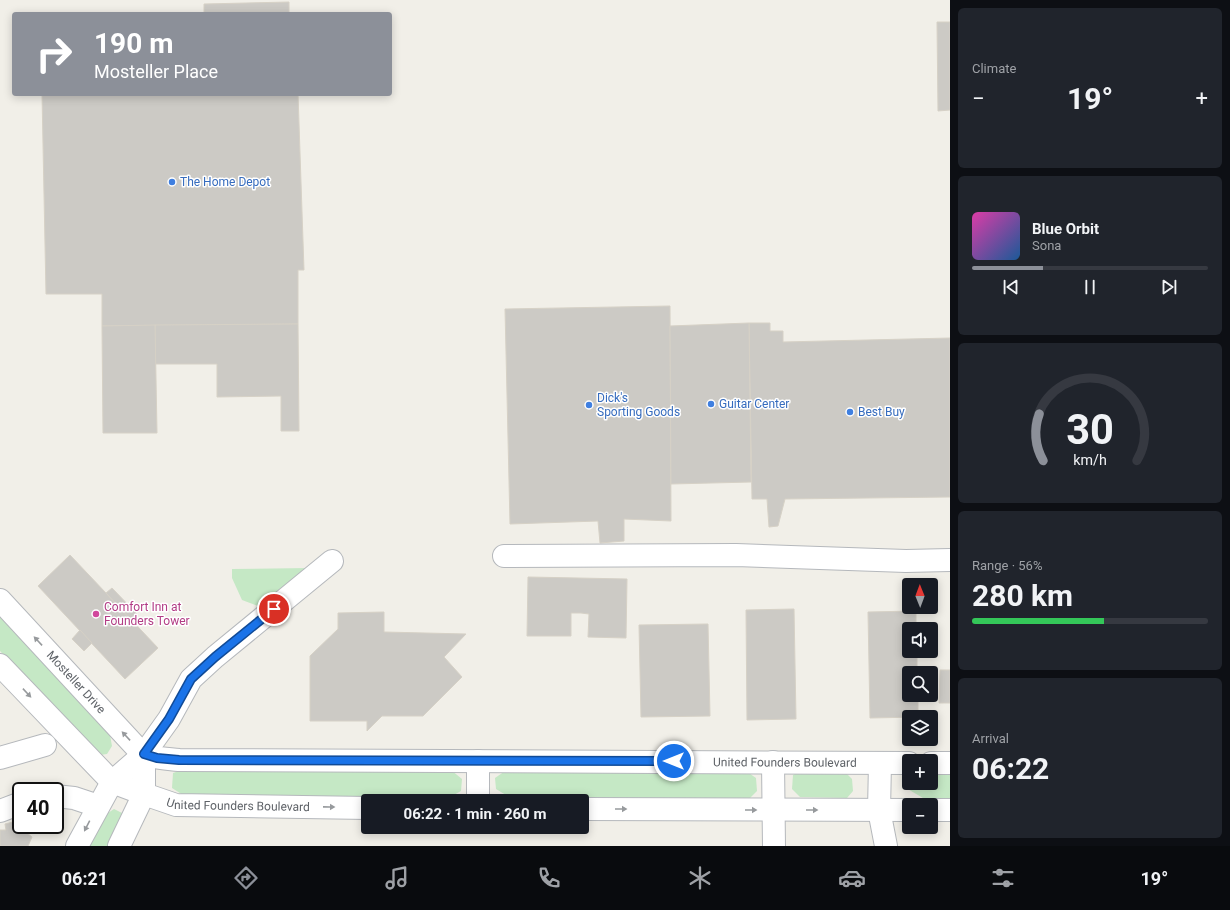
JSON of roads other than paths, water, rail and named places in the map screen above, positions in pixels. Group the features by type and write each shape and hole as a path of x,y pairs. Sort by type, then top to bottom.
{"street":[{"path":"504,556 736,556 906,561 950,560"},
{"path":"119,846 144,794 151,756 191,679 215,657 332,561"},
{"name":"Mosteller Drive","path":"0,600 128,739 151,756"},
{"path":"0,665 112,782"},
{"path":"0,758 45,745"},
{"path":"77,846 112,782 151,756"},
{"name":"United Founders Boulevard","path":"151,756 179,760 902,763"},
{"path":"478,761 478,794"},
{"path":"773,762 774,846"},
{"path":"880,762 879,810 886,846"},
{"path":"938,763 950,763"},
{"name":"United Founders Boulevard","path":"112,782 176,805 361,808"},
{"path":"64,797 74,798 98,806"},
{"path":"0,811 12,806"},
{"path":"589,809 902,810"},
{"path":"938,810 950,810"}],"place":[{"name":"The Home Depot","path":"172,182"},
{"name":"Guitar Center","path":"711,404"},
{"name":"Dick's Sporting Goods","path":"589,405"},
{"name":"Best Buy","path":"850,412"},
{"name":"Comfort Inn at Founders Tower","path":"96,614"}]}
